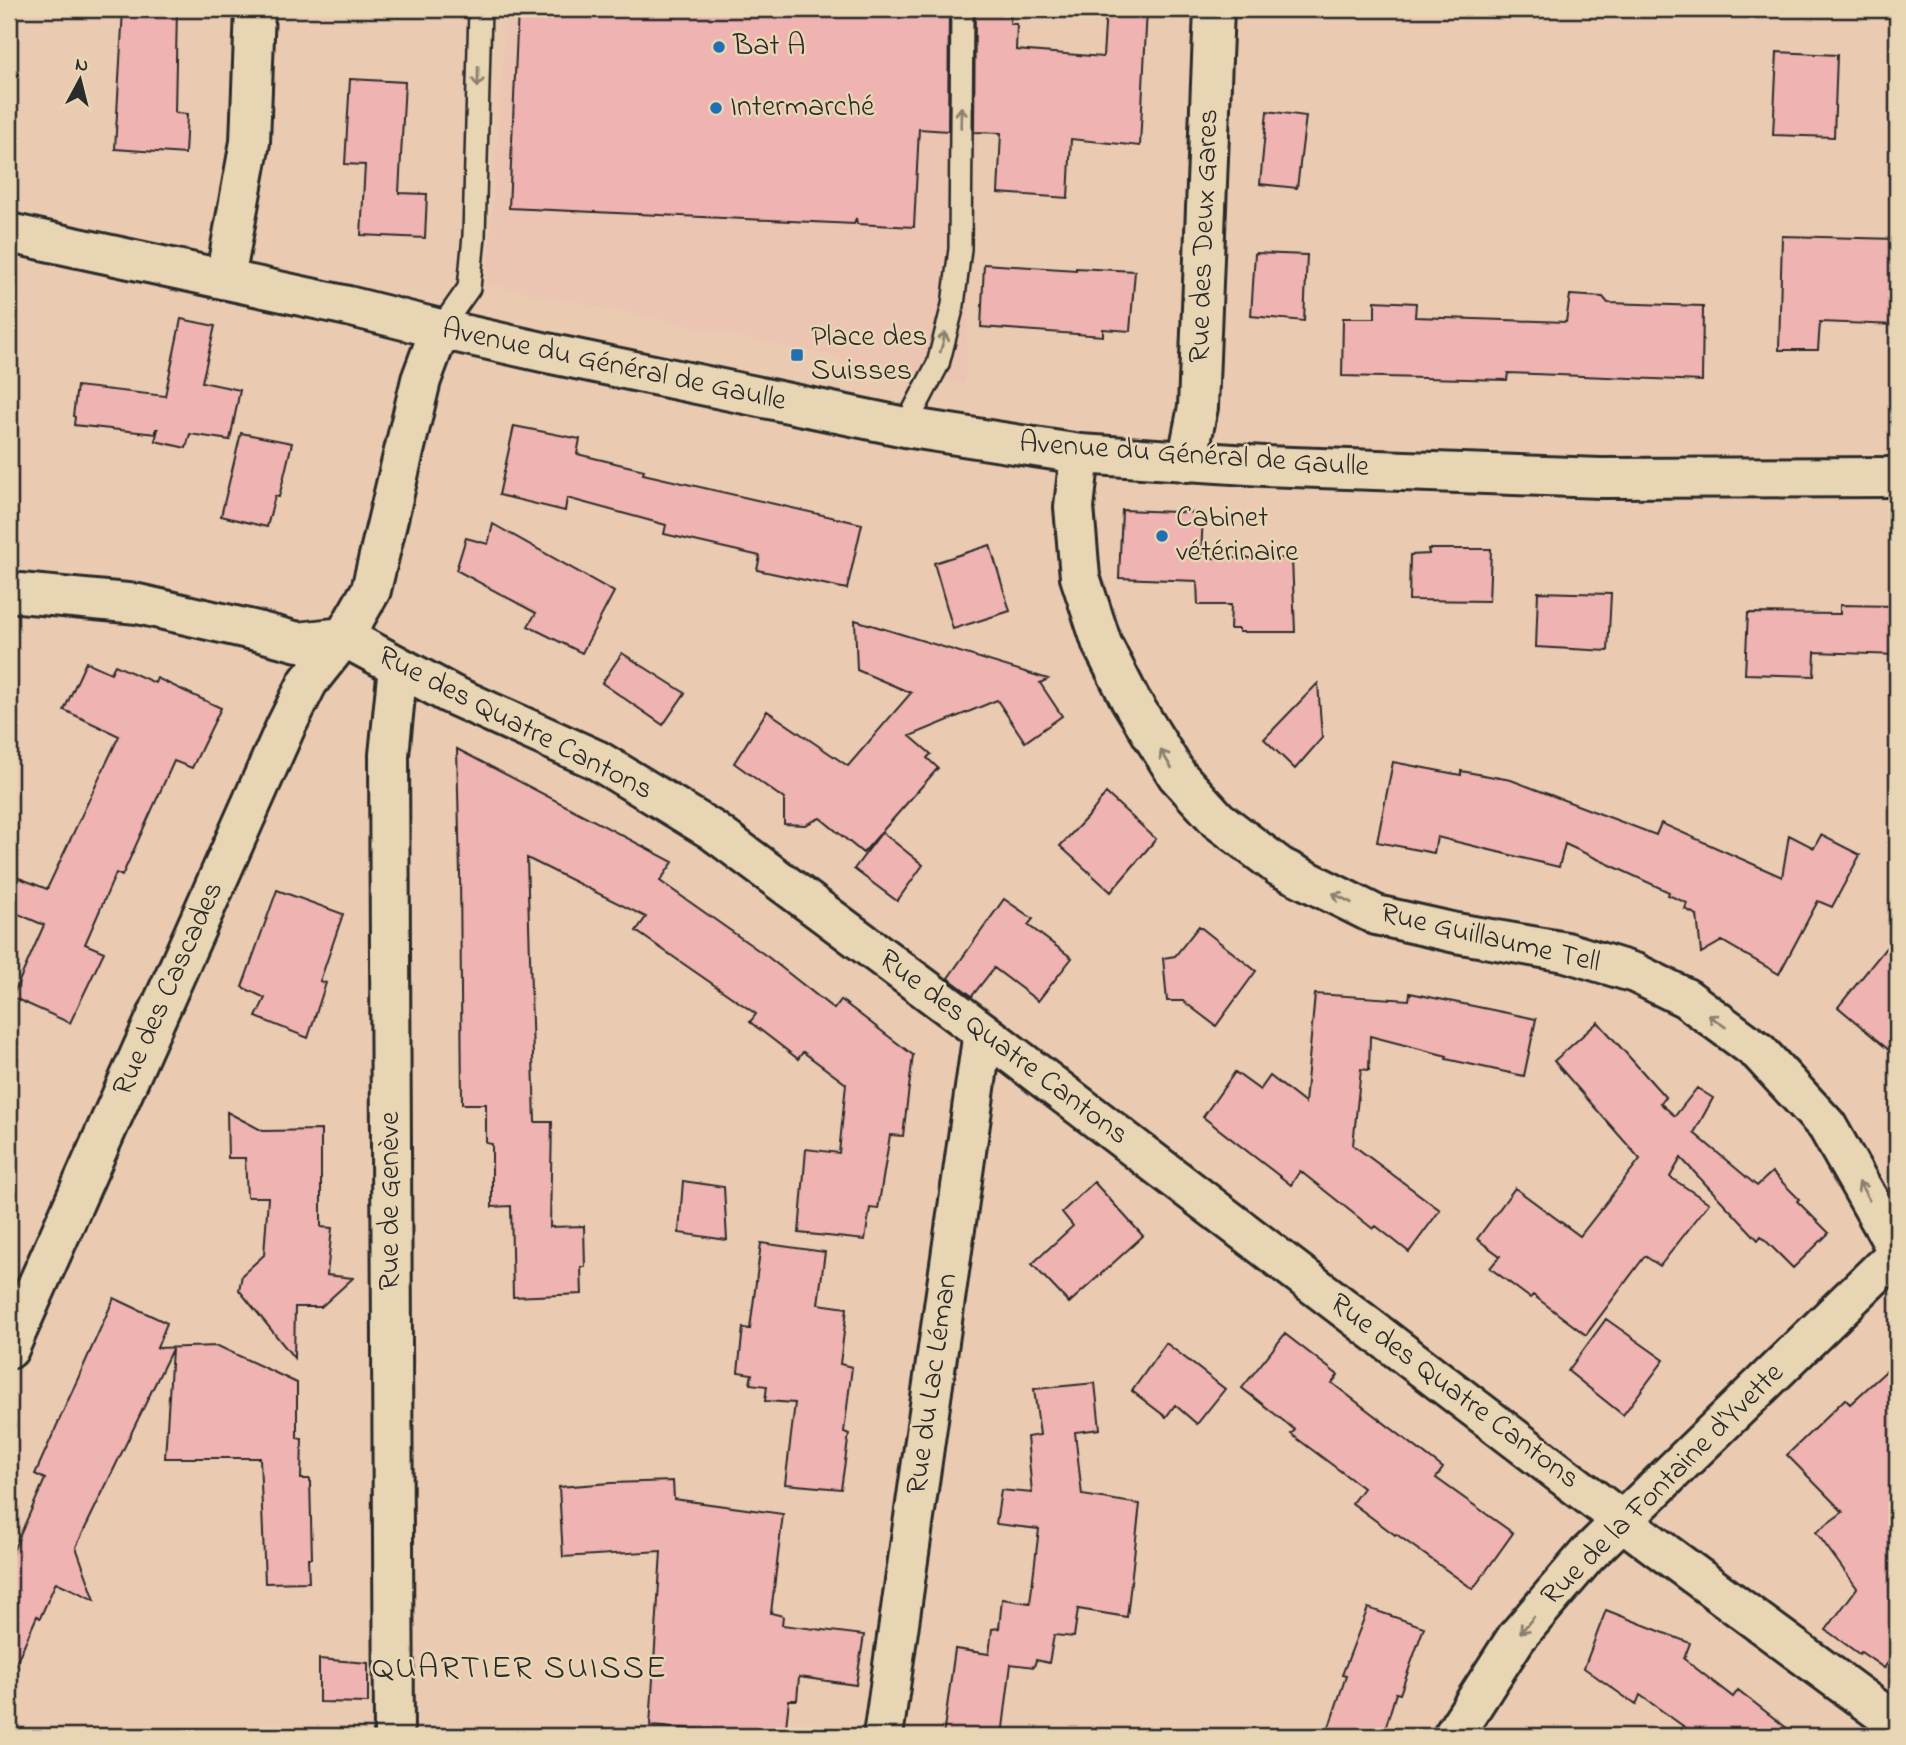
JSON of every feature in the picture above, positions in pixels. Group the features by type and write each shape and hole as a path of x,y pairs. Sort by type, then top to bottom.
{"street":[{"path":"225,279 250,142 255,9"},
{"name":"Rue des Deux Gares","path":"1187,462 1198,407 1214,9"},
{"name":"Avenue du Général de Gaulle","path":"9,233 348,306 440,329 905,426 1080,454 1187,462 1601,478 1897,477"},
{"path":"344,637 371,590 421,380 440,329"},
{"name":"Rue Guillaume Tell","path":"1080,454 1074,507 1080,577 1102,644 1129,699 1177,775 1218,820 1280,867 1376,915 1456,933 1566,952 1635,973 1686,998 1759,1052 1827,1126 1897,1252"},
{"name":"Rue des Quatre Cantons","path":"9,592 138,604 298,642 344,637 450,694 597,760 712,830 984,1032 1670,1557 1897,1724"},
{"name":"Rue des Cascades","path":"9,1349 286,726 308,682 344,637"},
{"name":"Rue de Genève","path":"394,1736 389,755 398,666"},
{"name":"Rue du Lac Léman","path":"883,1736 984,1032"},
{"name":"Rue de la Fontaine d’Yvette","path":"1453,1736 1516,1638 1587,1555 1897,1252"}],"lane":[{"path":"440,329 468,288 474,236 480,9"},
{"path":"905,426 938,364 953,306 960,248 962,9"}],"shaded area":[{"path":"506,9 984,9 965,384 487,284"}],"building":[{"path":"123,9 177,9 175,113 187,114 185,154 115,149"},
{"name":"Intermarché","path":"518,9 949,9 948,131 919,129 914,227 857,224 856,218 854,224 509,208"},
{"path":"975,9 1011,9 1010,24 1017,24 1016,50 1103,57 1106,9 1147,9 1140,146 1071,139 1068,198 998,193 1001,133 974,132"},
{"path":"1777,52 1837,55 1834,137 1773,135"},
{"path":"350,79 405,82 399,193 427,194 425,238 361,235 365,165 345,164"},
{"path":"1267,111 1306,116 1297,188 1260,184"},
{"path":"1782,236 1897,239 1897,325 1820,322 1818,350 1779,350"},
{"path":"1255,253 1307,255 1304,321 1251,316"},
{"path":"984,264 1135,271 1130,331 1103,329 1103,336 981,327"},
{"path":"1570,295 1603,297 1608,303 1703,306 1702,381 1508,373 1507,380 1342,376 1343,318 1375,318 1375,301 1416,303 1415,317 1566,322"},
{"path":"181,319 215,326 202,382 240,390 230,440 190,434 186,448 155,441 158,429 156,434 74,425 77,386 165,396"},
{"path":"514,426 580,439 577,454 644,470 643,474 862,524 847,589 757,570 760,556 664,534 666,525 567,498 565,511 499,495"},
{"path":"241,433 292,443 279,497 275,496 267,527 221,516"},
{"path":"1122,510 1203,513 1201,558 1292,558 1295,632 1239,632 1239,629 1230,629 1231,605 1198,605 1197,581 1119,578"},
{"path":"493,524 614,592 582,653 528,626 536,613 456,570 466,538 488,544"},
{"path":"990,545 1010,611 953,629 934,563"},
{"path":"1428,549 1491,549 1489,601 1409,600 1410,555 1429,554"},
{"path":"1538,592 1611,594 1608,651 1536,647"},
{"path":"1840,605 1897,606 1897,655 1815,652 1814,676 1745,674 1748,613 1840,614"},
{"path":"855,620 1048,679 1040,683 1062,716 1025,742 997,700 910,736 931,754 927,758 938,768 863,853 820,818 805,825 784,824 784,799 734,763 767,711 848,766 911,693 857,670"},
{"path":"622,653 685,693 663,725 602,683"},
{"path":"86,662 111,673 115,665 155,683 157,678 221,708 192,768 174,761 122,876 116,873 85,944 104,952 70,1023 12,997 44,925 9,910 9,874 47,889 119,736 64,710"},
{"path":"1318,683 1322,738 1295,769 1264,739"},
{"path":"457,749 673,862 660,881 768,957 834,1009 841,1000 913,1055 903,1136 890,1135 878,1209 870,1208 865,1240 799,1233 806,1149 839,1153 846,1084 803,1052 798,1059 750,1022 756,1014 636,931 646,917 527,858 535,1122 552,1122 550,1227 584,1226 585,1267 581,1267 582,1294 513,1297 511,1206 492,1207 492,1144 486,1143 486,1104 462,1104"},
{"path":"1393,762 1461,775 1461,771 1511,780 1656,835 1661,823 1782,877 1789,835 1814,848 1821,835 1860,855 1832,907 1818,901 1779,974 1722,941 1701,953 1697,915 1685,909 1687,903 1565,844 1559,867 1437,837 1434,853 1377,842"},
{"path":"1106,793 1156,839 1111,892 1060,846"},
{"path":"882,832 923,865 897,901 854,869"},
{"path":"277,890 343,914 320,981 326,983 308,1038 256,1017 265,998 242,987"},
{"path":"1004,899 1033,919 1028,925 1072,958 1038,1001 994,968 972,996 948,978"},
{"path":"1199,926 1256,971 1216,1026 1183,1001 1167,1001 1163,958 1175,956"},
{"path":"1897,934 1897,1057 1838,1007"},
{"path":"1410,993 1536,1019 1524,1076 1446,1059 1447,1056 1370,1036 1369,1070 1361,1069 1353,1145 1440,1210 1409,1252 1376,1226 1373,1229 1300,1171 1291,1185 1203,1117 1235,1072 1260,1090 1270,1076 1305,1103 1315,994 1409,1000"},
{"path":"1598,1022 1666,1098 1660,1103 1675,1116 1697,1088 1713,1098 1694,1133 1757,1186 1772,1172 1829,1233 1793,1268 1761,1236 1758,1240 1681,1158 1670,1177 1709,1203 1660,1266 1645,1256 1586,1335 1533,1295 1530,1298 1490,1268 1500,1256 1477,1239 1515,1188 1580,1236 1640,1159 1554,1061"},
{"path":"227,1112 263,1131 321,1130 321,1227 332,1228 327,1275 353,1278 321,1307 295,1307 294,1358 239,1290 242,1275 264,1255 268,1197 247,1197 245,1158 228,1158"},
{"path":"683,1181 724,1187 727,1240 679,1233"},
{"path":"1094,1182 1143,1236 1069,1303 1032,1264 1073,1226 1062,1212"},
{"path":"761,1243 825,1252 818,1304 847,1308 840,1364 852,1367 844,1432 849,1434 841,1489 785,1484 795,1403 765,1401 767,1386 750,1384 752,1374 738,1372 743,1328 750,1329"},
{"path":"114,1298 167,1323 157,1348 218,1346 297,1383 297,1438 302,1439 301,1479 310,1479 312,1558 308,1558 309,1582 265,1583 260,1458 165,1458 172,1349 76,1547 95,1600 56,1582 40,1618 37,1616 9,1679 9,1560 45,1479 35,1474"},
{"path":"1606,1319 1664,1360 1623,1415 1568,1371"},
{"path":"1285,1334 1338,1375 1332,1383 1443,1468 1436,1478 1513,1533 1473,1589 1352,1503 1363,1488 1291,1434 1295,1430 1242,1388"},
{"path":"1166,1343 1225,1389 1197,1424 1175,1405 1166,1417 1132,1391"},
{"path":"1897,1361 1897,1650 1884,1668 1826,1630 1857,1588 1816,1532 1843,1512 1787,1455 1845,1399 1850,1404"},
{"path":"1095,1383 1100,1429 1075,1432 1082,1495 1140,1504 1127,1617 1078,1609 1074,1637 1054,1635 1049,1663 1036,1660 1034,1667 1011,1664 1002,1736 943,1736 955,1649 989,1654 992,1629 999,1628 1002,1599 1030,1603 1039,1529 996,1524 1001,1490 1032,1493 1027,1437 1040,1435 1034,1389"},
{"path":"673,1481 674,1499 783,1514 771,1613 783,1616 782,1625 864,1635 856,1685 799,1677 797,1700 789,1700 785,1736 650,1726 661,1551 563,1557 559,1487"},
{"path":"1368,1608 1424,1627 1400,1694 1396,1693 1383,1736 1326,1736 1346,1676 1342,1675"},
{"path":"1606,1610 1690,1643 1684,1659 1733,1697 1738,1690 1797,1736 1697,1736 1640,1695 1636,1705 1584,1668"},
{"path":"319,1659 368,1663 368,1703 319,1702"}],"place":[{"name":"Bat A","path":"719,47"},
{"name":"Intermarché","path":"716,108"},
{"name":"Place des Suisses","path":"797,355"},
{"name":"Cabinet vétérinaire","path":"1162,536"}],"district":[{"name":"QUARTIER SUISSE","path":"520,1669"}]}
